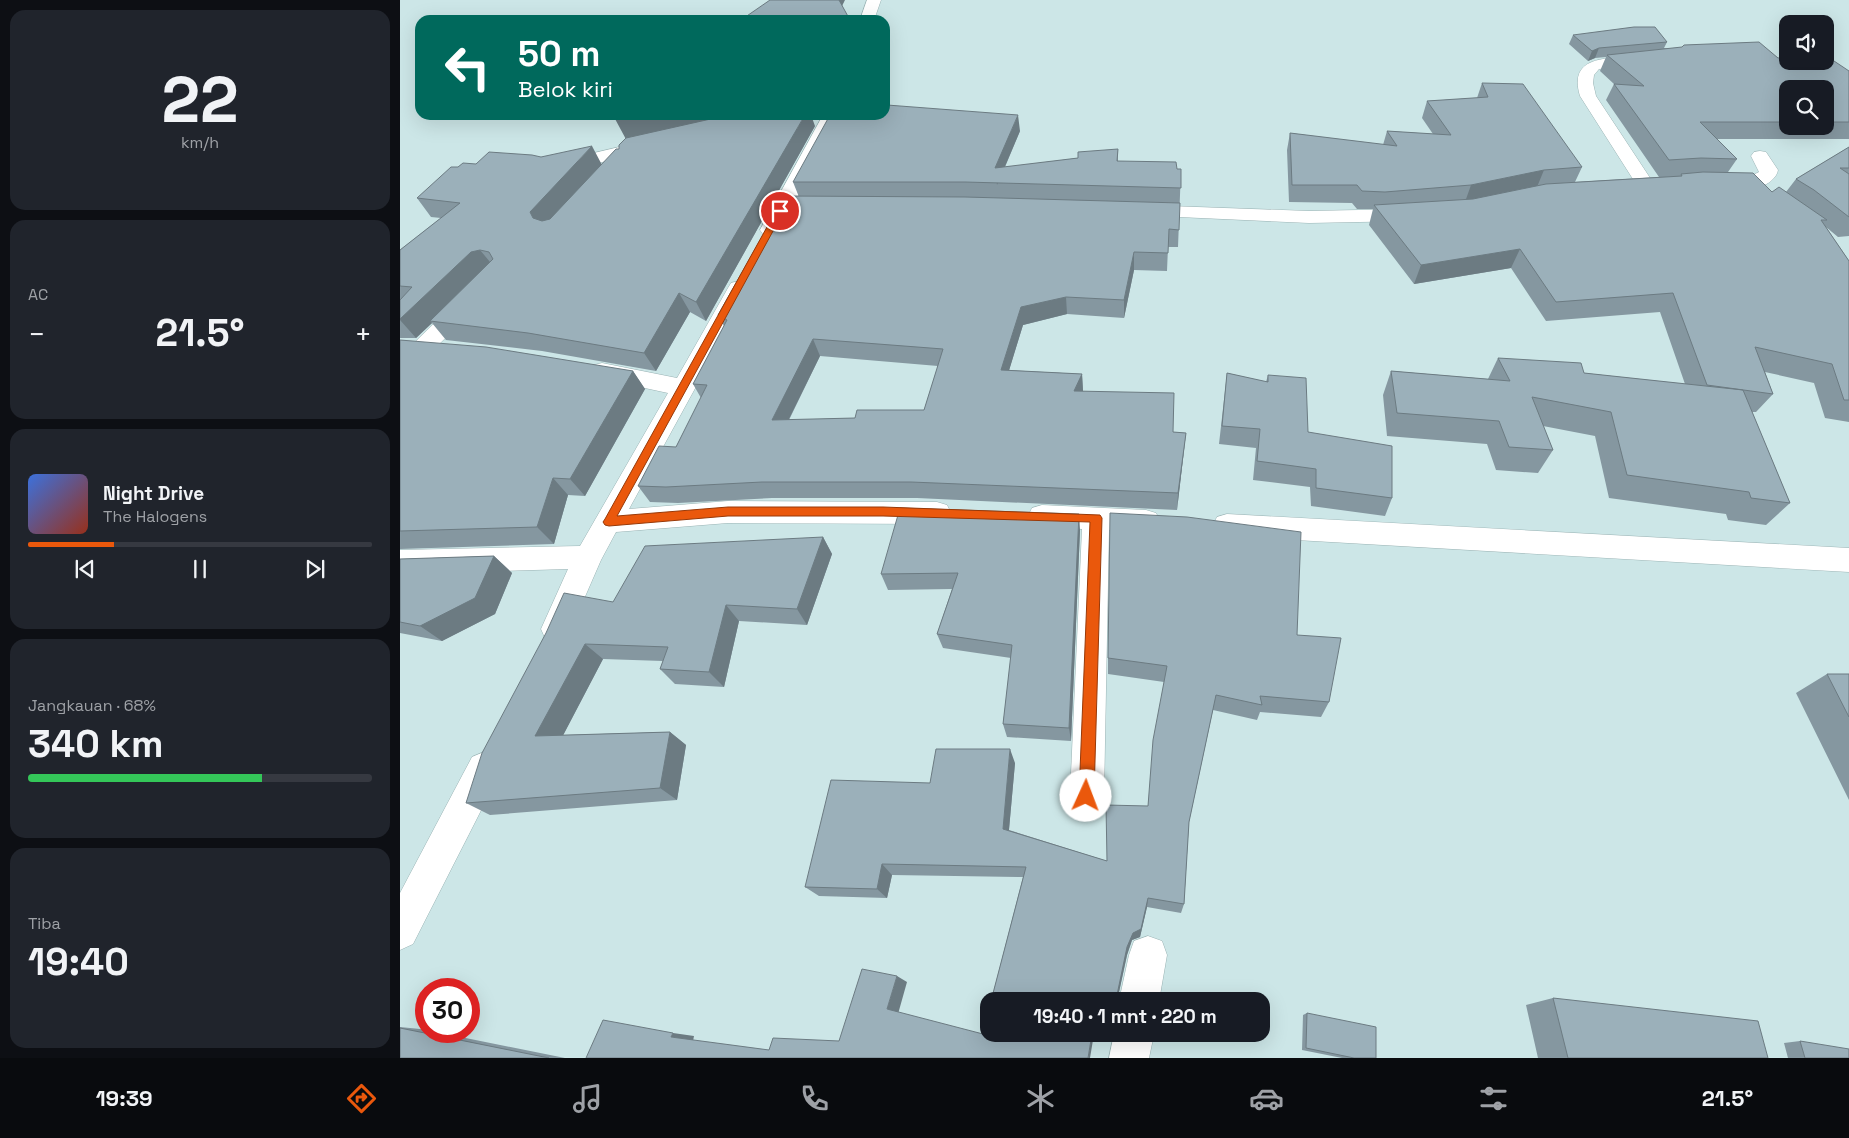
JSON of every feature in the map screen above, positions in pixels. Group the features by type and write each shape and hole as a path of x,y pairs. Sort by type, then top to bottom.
{"street":[{"path":"869,15 874,0"},
{"path":"1627,189 1655,186 1588,96 1584,84 1584,76 1589,68 1595,65 1658,59"},
{"path":"543,655 588,557 682,387 755,258 795,206 824,120"},
{"path":"552,168 664,141"},
{"path":"604,177 629,149"},
{"path":"1747,188 1768,175 1769,170 1760,156"},
{"path":"1127,210 1326,217 1380,217 1426,214"},
{"path":"411,347 480,291"},
{"path":"411,347 450,351"},
{"path":"579,368 682,387"},
{"path":"609,522 728,512 966,514"},
{"path":"1021,515 1174,522"},
{"path":"1086,796 1096,518"},
{"path":"1203,524 1849,560"},
{"path":"400,562 588,557"},
{"path":"400,930 497,744"},
{"path":"1141,992 1148,955"},
{"path":"1129,1058 1132,1042"}],"building":[{"path":"770,0 839,0 847,15 748,15"},
{"path":"1634,27 1655,27 1667,42 1599,48 1592,51 1573,35"},
{"path":"1759,42 1779,58 1779,70 1834,70 1834,61 1849,71 1849,122 1834,122 1834,80 1779,80 1779,122 1700,122 1737,159 1701,158 1669,160 1614,84 1644,86 1607,55 1682,47 1684,45"},
{"path":"1482,83 1523,84 1582,167 1544,170 1471,185 1385,192 1362,191 1357,185 1292,185 1290,133 1397,146 1387,131 1451,135 1427,101 1488,97"},
{"path":"890,105 1018,115 995,168 1078,158 1078,152 1118,149 1117,161 1176,162 1177,169 1181,169 1181,188 965,182 793,182 827,120 890,120"},
{"path":"706,120 802,120 696,302 679,293 644,353 528,333 430,321 493,259 489,252 480,250 471,252 400,319 400,300 412,287 400,286 400,250 460,203 417,198 451,167 458,167 463,163 476,164 489,152 541,157 592,146 530,212 533,218 542,221 550,219 616,149 619,149 619,145 626,138"},
{"path":"1849,147 1849,168 1840,168 1849,174 1849,217 1814,190 1796,179"},
{"path":"1703,172 1753,173 1772,192 1779,187 1827,220 1821,220 1849,261 1849,400 1844,400 1832,364 1755,347 1773,394 1707,385 1673,293 1556,302 1520,249 1421,265 1374,205 1473,199 1546,184 1682,176 1681,174"},
{"path":"785,196 965,197 1180,203 1179,230 1169,229 1168,253 1134,252 1124,300 1066,297 1021,307 1001,370 1082,374 1074,391 1174,393 1173,432 1186,433 1178,493 911,482 762,482 666,487 638,486 659,446 676,447 707,385 693,384 727,320 718,315","holes":["813,339 943,349 924,410 857,410 855,418 772,420"]},
{"path":"400,340 486,347 633,371 570,479 553,478 537,527 400,531"},
{"path":"1498,358 1581,363 1584,373 1743,390 1790,503 1751,498 1749,492 1627,475 1611,412 1532,397 1553,450 1509,447 1499,421 1397,413 1391,371 1510,381"},
{"path":"1227,373 1268,382 1268,375 1306,378 1308,432 1392,446 1392,498 1316,488 1316,469 1257,461 1260,429 1222,426"},
{"path":"900,508 1079,514 1069,728 1003,724 1012,645 937,634 958,573 881,574"},
{"path":"1110,513 1187,517 1301,532 1297,635 1341,638 1329,702 1260,696 1262,705 1216,695 1189,822 1184,904 1148,898 1141,929 1133,933 1127,947 1118,992 993,992 1026,867 882,864 877,889 805,887 831,780 930,783 936,749 1010,749 1003,829 1107,861 1106,805 1148,806 1153,740 1167,666 1108,658"},
{"path":"823,537 797,609 726,605 709,672 660,669 668,647 585,644 535,736 670,732 660,788 466,803 482,753 546,633 564,593 613,602 645,546"},
{"path":"494,556 475,598 420,626 400,622 400,559"},
{"path":"1827,674 1849,674 1849,717"},
{"path":"862,969 897,976 887,1009 980,1033 980,1042 1091,1042 1088,1058 586,1058 603,1020 673,1033 671,1037 769,1050 773,1038 839,1041"},
{"path":"1553,998 1758,1021 1768,1058 1568,1058"},
{"path":"1307,1013 1376,1027 1376,1058 1354,1058 1306,1048"},
{"path":"400,1028 415,1031 415,1043 474,1043 549,1058 400,1058"},
{"path":"1800,1041 1849,1049 1849,1058 1805,1058"}],"route":[{"path":"780,211 609,522 728,512 883,511 1096,518 1086,796"}]}
